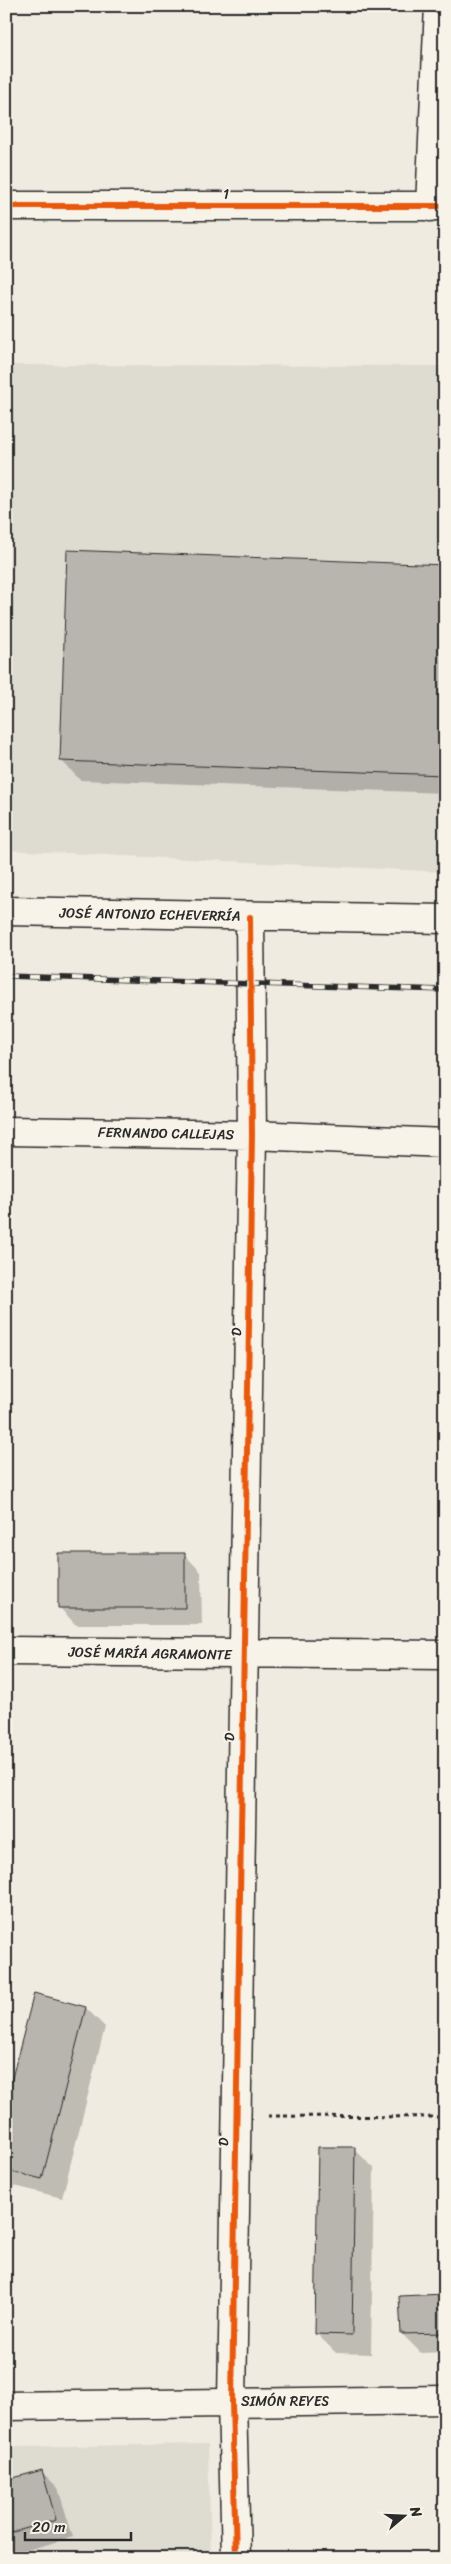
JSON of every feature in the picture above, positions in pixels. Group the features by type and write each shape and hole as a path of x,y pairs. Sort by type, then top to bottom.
{"street":[{"path":"438,207 439,6"},
{"name":"1","path":"6,206 438,207"},
{"name":"JOSÉ ANTONIO ECHEVERRÍA","path":"6,911 250,917 445,919"},
{"name":"D","path":"236,2558 232,2402 242,1654 252,1135 250,917"},
{"name":"FERNANDO CALLEJAS","path":"6,1131 252,1135 445,1143"},
{"name":"JOSÉ MARÍA AGRAMONTE","path":"6,1651 445,1655"},
{"name":"SIMÓN REYES","path":"6,2406 445,2400"}],"path":[{"path":"236,2116 445,2117"}],"shaded area":[{"path":"6,365 445,366 445,872 6,850"},
{"path":"208,2444 211,2558 6,2558 6,2447"}],"building":[{"path":"67,550 445,565 445,775 60,761"},
{"path":"58,1553 185,1553 185,1608 58,1608"},
{"path":"34,1993 86,2007 42,2179 6,2170 6,2101"},
{"path":"318,2147 355,2147 352,2335 315,2334"},
{"path":"445,2294 445,2333 401,2334 399,2296"},
{"path":"42,2470 56,2520 6,2534 6,2480"}],"railway":[{"path":"6,976 445,990"}],"cycle path":[{"path":"6,206 445,206"},
{"path":"236,2558 232,2402 252,1135 250,917"}]}
